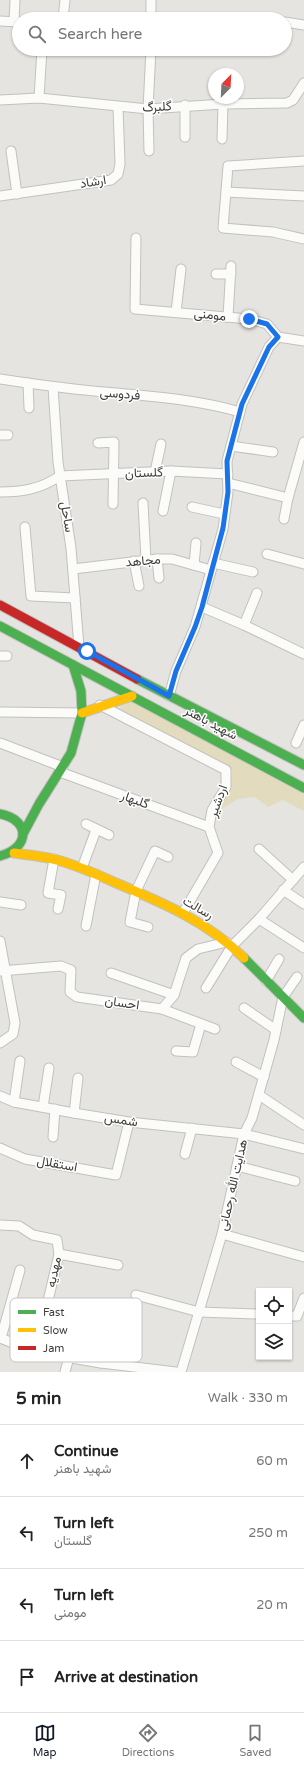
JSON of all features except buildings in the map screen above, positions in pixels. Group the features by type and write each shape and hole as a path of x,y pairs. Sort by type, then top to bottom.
{"main road":[{"name":"شهید باهنر","path":"0,605 169,696 304,765"},
{"name":"شهید باهنر","path":"0,626 285,776 304,788"},
{"path":"14,853 39,804 62,770 71,753 82,713 81,691 73,665"},
{"path":"82,713 132,696"},
{"path":"285,776 304,784"},
{"path":"0,814 19,814 39,804"},
{"path":"19,814 22,827 22,838"},
{"path":"22,838 54,859"},
{"path":"0,856 14,853 54,859"},
{"name":"رسالت","path":"54,859 82,868 136,891 201,923 230,944 304,1018"}],"street":[{"path":"15,0 16,12"},
{"path":"64,12 65,0"},
{"path":"150,0 151,12"},
{"path":"0,21 12,22"},
{"path":"292,23 304,25"},
{"path":"39,98 42,56"},
{"path":"149,151 148,109 151,56"},
{"name":"گلبرگ","path":"244,104 287,103 293,100 304,82"},
{"name":"گلبرگ","path":"0,100 39,98 148,109 185,105 223,104"},
{"path":"222,139 223,104"},
{"path":"185,105 185,137"},
{"name":"ارشاد","path":"0,196 111,180 118,174 120,164 118,107"},
{"path":"11,151 17,194"},
{"path":"304,161 228,166 222,228 273,232 304,239"},
{"path":"226,192 304,196"},
{"name":"مومنی","path":"136,238 135,309 249,319 267,324 278,337"},
{"path":"176,312 181,269"},
{"path":"216,274 231,270 228,317"},
{"path":"169,696 176,671 202,607 223,528 228,478 227,461 242,404 269,347 278,337 304,341"},
{"name":"فردوسی","path":"0,379 53,387 173,398 222,406 240,412"},
{"path":"28,384 29,408"},
{"name":"ساحل","path":"53,387 60,476 71,548 79,647"},
{"path":"98,443 114,442 113,504"},
{"path":"284,520 288,498 304,442"},
{"path":"155,472 161,444"},
{"path":"231,446 273,452"},
{"path":"163,511 171,472"},
{"name":"گلستان","path":"60,476 171,472 228,478 288,498"},
{"path":"0,492 19,492 46,486 60,476"},
{"path":"143,503 146,560"},
{"path":"192,506 224,514"},
{"path":"25,527 32,596 75,598"},
{"path":"194,565 196,543"},
{"path":"267,554 304,564"},
{"path":"157,558 159,578"},
{"name":"مجاهد","path":"73,569 157,558 172,559 194,565 253,572"},
{"path":"134,561 139,586"},
{"path":"244,624 257,593"},
{"path":"202,607 244,624 304,654"},
{"name":"اردشیر","path":"100,706 226,770 226,787 212,810 209,827 218,853 183,914"},
{"path":"0,712 82,713"},
{"path":"296,743 304,725"},
{"name":"گلبهار","path":"0,743 62,770 209,827"},
{"path":"86,824 109,835"},
{"path":"82,868 96,830"},
{"path":"259,849 293,880"},
{"path":"148,927 130,922 136,891 155,851 168,857"},
{"path":"0,856 0,862"},
{"path":"54,859 48,893 61,895 58,909"},
{"path":"206,988 230,944 259,919 304,867"},
{"path":"86,926 96,874"},
{"path":"283,890 304,904"},
{"path":"0,902 21,904"},
{"path":"259,919 304,948"},
{"path":"0,941 3,971 15,1023 13,1034 0,1043"},
{"path":"215,1029 162,1009 174,995 186,958 198,949 230,944"},
{"path":"266,981 279,959"},
{"name":"احسان","path":"3,971 61,966 71,970 70,992 77,998 162,1009"},
{"path":"111,973 174,995"},
{"path":"283,998 297,977"},
{"name":"هدایت الله رحمانی","path":"181,1372 222,1234 244,1134 252,1118 259,1095 283,998"},
{"path":"244,1008 276,1030"},
{"path":"176,1052 193,1052 201,1024"},
{"path":"14,1102 20,1061"},
{"path":"236,1062 264,1077"},
{"path":"43,1107 49,1068"},
{"path":"74,1113 78,1078"},
{"path":"259,1095 304,1125"},
{"name":"شمس","path":"0,1096 14,1102 129,1122 244,1134 304,1149"},
{"path":"53,1137 56,1110"},
{"name":"استقلال","path":"0,1148 25,1159 116,1175 129,1122"},
{"path":"185,1154 192,1128"},
{"path":"237,1166 295,1181"},
{"name":"مهدیه","path":"0,1225 19,1226 33,1235 57,1240 59,1254 49,1298"},
{"path":"222,1234 304,1257"},
{"path":"59,1254 118,1265"},
{"path":"12,1298 20,1270"},
{"path":"136,1296 199,1312 256,1314"},
{"path":"292,1316 297,1316 304,1298"},
{"path":"10,1304 0,1338 10,1342"},
{"path":"65,1372 68,1362"},
{"path":"96,1362 176,1372"}],"shaded area":[{"path":"131,702 304,794 304,811 283,800 268,807 255,797 238,799 218,811 231,784 232,770 199,752 114,711"}],"traffic: fast":[{"path":"0,626 304,788"},
{"path":"23,834 39,804 71,753 82,713 81,691 73,665"},
{"path":"137,679 304,765"},
{"path":"0,814 10,817 17,822 22,828 23,834 17,847 0,856"},
{"path":"244,958 304,1018"}],"traffic: slow":[{"path":"82,713 132,696"},
{"path":"14,853 61,861 151,898 184,914 200,924 230,945 244,958"}],"traffic: jam":[{"path":"0,605 137,679"}],"route":[{"path":"87,651 169,696 176,671 202,607 223,528 228,492 227,461 242,404 269,347 278,337 267,324 249,319"}]}
